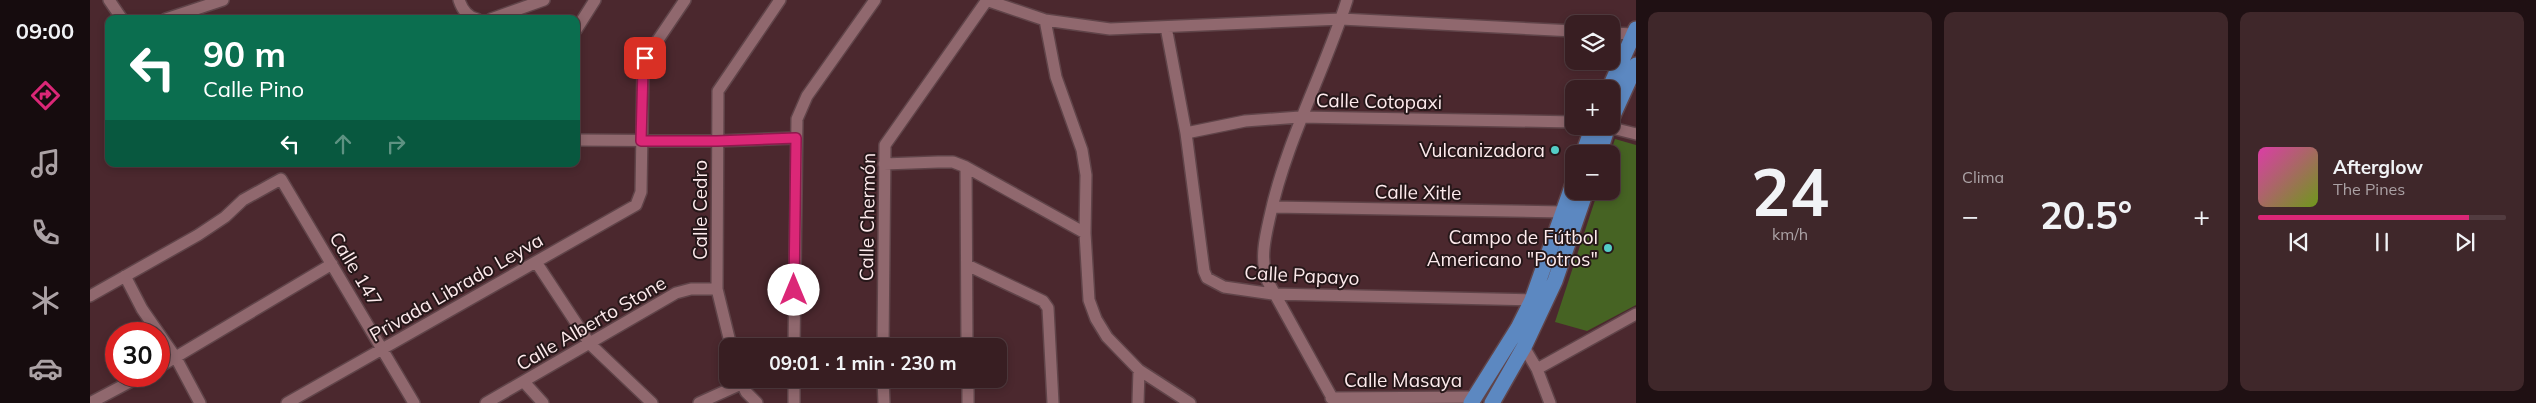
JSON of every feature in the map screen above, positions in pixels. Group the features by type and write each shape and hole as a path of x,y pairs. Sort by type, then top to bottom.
{"main road":[{"path":"1614,80 1635,32"},
{"path":"1620,96 1636,65"},
{"path":"1590,145 1597,135"},
{"path":"1473,400 1518,328 1532,300 1567,200"},
{"path":"1492,403 1524,347 1554,281 1583,200"}],"street":[{"path":"109,0 119,15"},
{"path":"178,15 223,0"},
{"path":"459,0 461,6 471,15"},
{"path":"503,15 544,0"},
{"path":"580,24 595,0"},
{"path":"641,141 643,68 645,58 685,0"},
{"name":"Calle Cedro","path":"729,338 717,289 718,91 780,0"},
{"path":"794,338 797,119 807,96 875,0"},
{"path":"987,0 1045,20 1110,29 1341,19 1565,31"},
{"name":"Calle Chermón","path":"883,338 884,164 889,138 987,0"},
{"path":"1333,400 1273,294 1263,268 1263,249 1272,207 1300,117 1341,19 1347,0"},
{"path":"1045,20 1056,77 1082,150 1086,175 1085,232 1089,300 1096,319 1107,337 1139,370 1190,403"},
{"name":"Calle Papayo","path":"1166,27 1186,133 1204,271 1207,278 1224,287 1273,294 1532,300"},
{"path":"1620,33 1635,32"},
{"name":"Calle Cotopaxi","path":"1186,133 1245,121 1300,117 1565,122"},
{"path":"1620,129 1636,134"},
{"path":"580,140 717,141 796,138"},
{"name":"Privada Librado Leyva","path":"288,403 636,205 639,199 641,141"},
{"path":"884,164 954,162 1085,232"},
{"path":"966,167 967,338"},
{"name":"Calle 147","path":"124,276 158,260 205,231 243,200 281,179 414,403"},
{"name":"Calle Xitle","path":"1272,207 1563,212"},
{"path":"536,262 590,344 652,403"},
{"path":"170,361 332,264"},
{"path":"966,265 1043,301 1048,308 1053,403"},
{"path":"90,296 124,276 142,309 176,358 200,403"},
{"name":"Calle Alberto Stone","path":"486,403 676,293 691,288 717,289"},
{"path":"1537,369 1636,314"},
{"path":"1524,347 1537,369 1550,403"},
{"path":"1138,403 1139,370"},
{"path":"524,382 543,403"},
{"path":"90,403 120,387"},
{"path":"699,403 727,388"},
{"path":"745,388 757,403"},
{"path":"794,388 794,403"},
{"path":"883,388 884,403"},
{"path":"968,388 968,403"},
{"name":"Calle Masaya","path":"1333,400 1473,400"}],"green space":[{"name":"Campo de Fútbol Americano \"Potros\"","path":"1615,139 1636,145 1636,305 1587,331 1555,322 1595,200 1620,200 1620,145 1613,145"}],"place":[{"name":"Vulcanizadora","path":"1555,150"},
{"name":"Campo de Fútbol Americano \"Potros\"","path":"1608,248"}],"route":[{"path":"645,58 643,68 641,141 796,138 794,290"}]}
